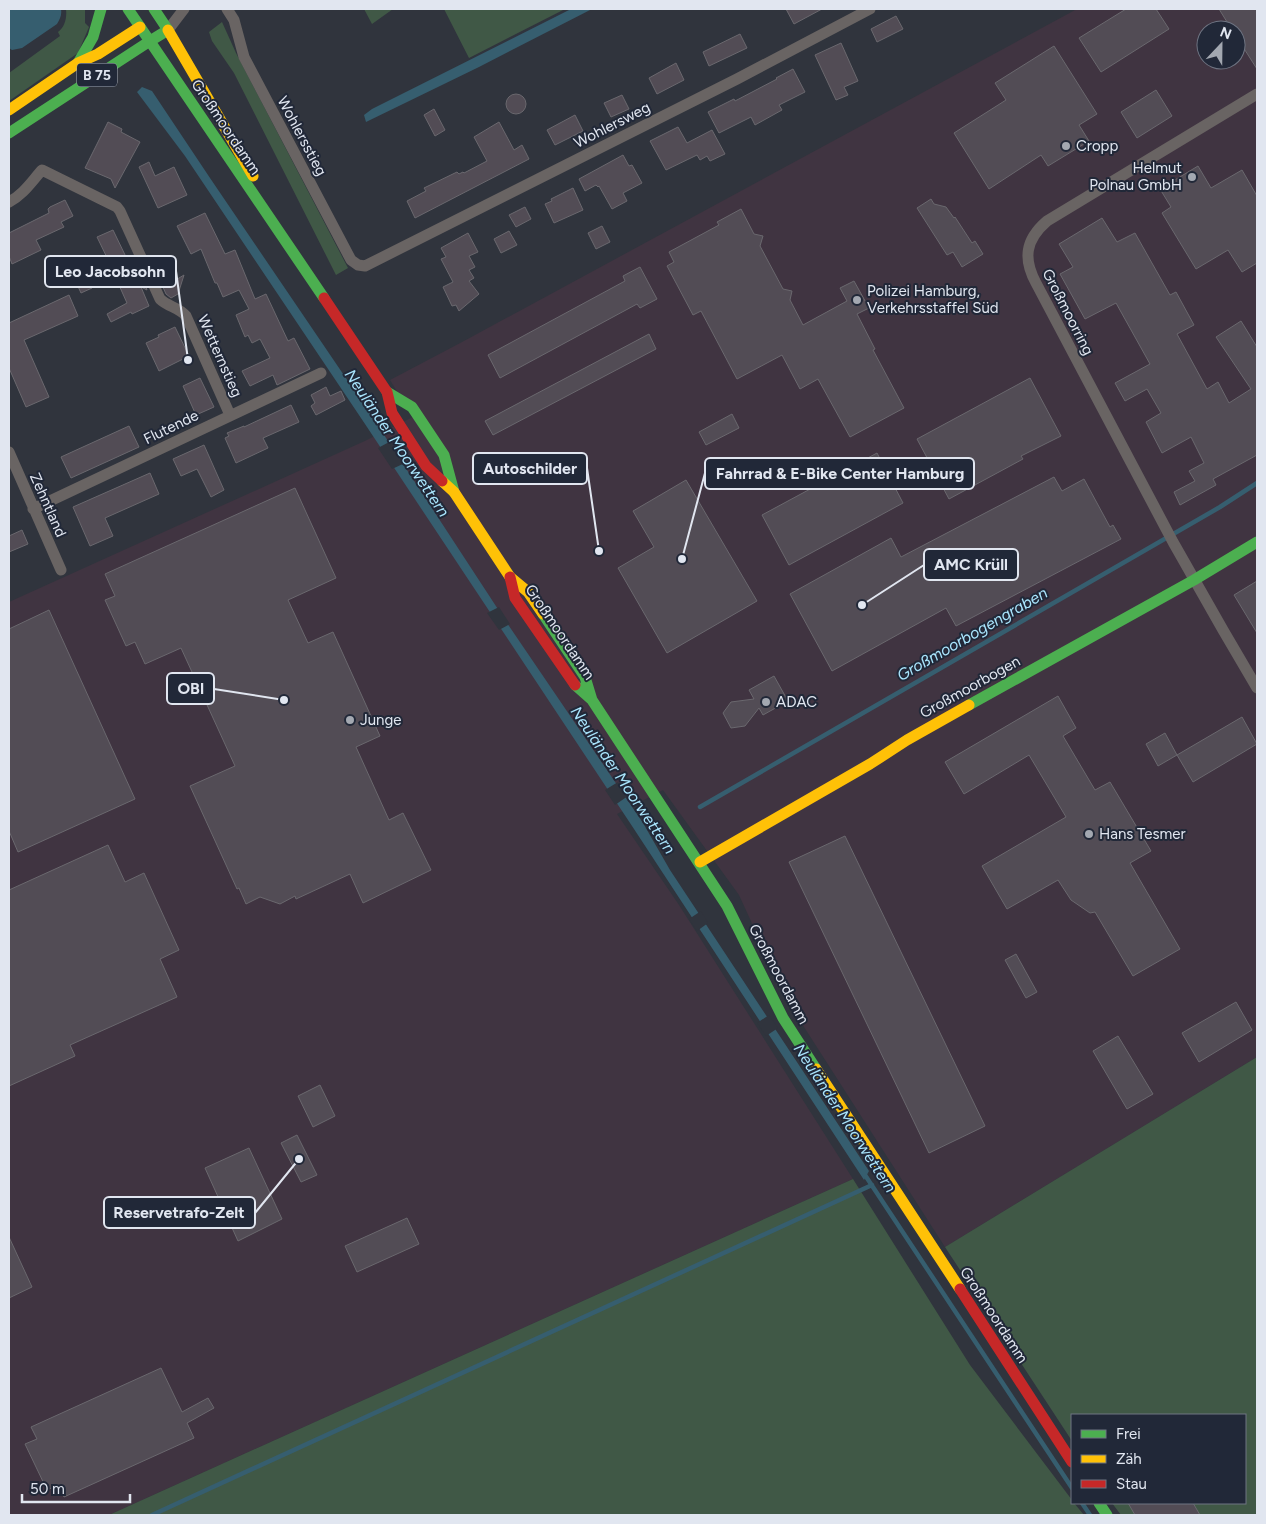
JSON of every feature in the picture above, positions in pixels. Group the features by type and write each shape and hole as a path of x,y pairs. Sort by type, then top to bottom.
{"main road":[{"name":"B 75","path":"78,63 93,39 101,9"},
{"name":"Großmoordamm","path":"128,9 203,121 301,261 387,392 392,413 426,466 454,492 510,577 528,592 585,677 592,700"},
{"name":"Großmoordamm","path":"156,12 200,83 301,261"},
{"path":"140,26 156,12"},
{"name":"B 75","path":"9,110 78,63 98,54 140,26"},
{"path":"150,41 168,30"},
{"name":"B 75","path":"9,132 150,41"},
{"name":"Großmoordamm","path":"387,392 412,407 444,455 454,492"},
{"name":"Großmoorbogen","path":"700,862 870,764 914,736 1194,580 1257,542"},
{"name":"Großmoordamm","path":"510,577 515,598 574,684 592,700 700,862 727,906 783,1018 1071,1460"},
{"path":"521,607 543,614"},
{"path":"1100,1504 1107,1515"}],"street":[{"path":"156,12 184,9"},
{"path":"168,30 184,9"},
{"name":"Wohlersstieg","path":"227,9 234,20 244,57 351,260 358,265 365,266"},
{"name":"Wohlersweg","path":"365,266 737,79 870,9"},
{"name":"Großmoorring","path":"1257,94 1047,222 1034,236 1028,250 1031,275 1163,524 1257,688"},
{"name":"Wetternstieg","path":"9,202 26,189 42,170 117,207 160,299 168,305 179,309 186,316 230,415"},
{"name":"Flutende","path":"34,509 321,373"},
{"name":"Zehntland","path":"9,452 61,570"}],"shaded area":[{"path":"1077,9 1257,9 1257,1057 945,1247 788,1002 739,895 663,790 617,814 679,905 853,1179 109,1515 9,1515 9,602 367,440 413,417 390,380"}],"green space":[{"path":"66,9 85,9 85,23 89,27 78,53 9,101 9,73 60,36 58,32 65,22"},
{"path":"364,9 393,9 372,24"},
{"path":"444,9 565,9 469,58"},
{"path":"222,22 236,53 348,268 336,275 234,73 212,41 209,32"},
{"path":"1257,1057 1257,1515 1121,1515 1113,1504 1246,1504 1246,1414 1071,1414 1071,1439 945,1247"},
{"path":"853,1179 970,1365 1071,1499 1071,1504 1075,1504 1084,1515 109,1515"}],"water":[{"path":"9,9 61,9 61,13 57,24 22,48 12,50 9,48"},
{"path":"571,9 592,9 366,122 364,115 372,109"},
{"path":"142,87 152,91 373,418 507,623 643,823 670,870 869,1171 864,1180 365,424 185,156 137,92"}],"pier":[{"path":"391,441 405,463 392,469 378,448"},
{"path":"499,607 510,624 499,630 487,613"},
{"path":"618,782 628,796 615,805 605,790"},
{"path":"701,911 708,923 697,931 689,919"},
{"path":"769,1015 778,1028 766,1036 757,1023"}],"building":[{"path":"786,9 822,9 794,24"},
{"path":"1126,9 1156,9 1169,29 1101,72 1079,38"},
{"path":"1219,9 1257,9 1257,69 1246,52 1246,20 1226,20"},
{"path":"896,16 903,29 877,42 871,29"},
{"path":"740,34 747,48 709,66 703,52"},
{"path":"841,43 858,81 844,87 848,95 836,100 815,55"},
{"path":"1054,46 1097,114 1079,125 1089,141 1048,166 1041,155 989,189 954,133 1006,100 995,83"},
{"path":"676,63 684,80 657,94 649,78"},
{"path":"793,69 805,92 779,105 782,110 755,125 751,117 719,133 708,112 734,99 735,101"},
{"path":"1156,90 1172,116 1137,138 1121,112"},
{"path":"516,94 523,97 526,104 523,111 516,114 509,111 506,104 509,97"},
{"path":"622,95 629,109 611,117 604,103"},
{"path":"434,109 445,130 435,136 424,115"},
{"path":"575,115 583,131 555,145 547,130"},
{"path":"108,122 122,129 121,132 140,142 115,188 111,179 85,168"},
{"path":"499,122 514,150 522,145 529,159 415,218 407,201 426,191 424,188 457,172 459,174 464,173 487,161 474,137"},
{"path":"678,127 687,143 712,130 725,154 710,161 707,156 700,160 697,155 666,170 650,141"},
{"path":"623,155 629,166 632,165 642,183 623,193 627,201 612,209 599,186 596,185 585,191 579,179"},
{"path":"149,162 155,176 174,167 187,195 158,208 139,167"},
{"path":"1198,166 1211,188 1242,170 1257,196 1257,263 1242,272 1228,250 1196,269 1162,213 1171,207 1160,189"},
{"path":"573,188 583,210 554,223 545,204"},
{"path":"931,199 934,204 946,207 972,243 975,241 983,254 962,267 953,252 947,255 917,208"},
{"path":"65,200 73,216 61,222 64,227 36,240 41,250 12,264 9,256 9,233 49,213 48,209 50,207"},
{"path":"525,207 531,219 516,227 509,215"},
{"path":"741,209 754,234 763,236 760,246 783,289 792,291 790,300 803,325 847,301 840,288 854,281 869,308 857,314 875,349 873,350 904,408 850,437 818,379 800,389 782,355 737,379 701,311 693,315 667,266 674,262 669,252 719,225 717,222"},
{"path":"205,213 225,254 235,250 255,299 266,294 288,341 294,338 310,369 277,385 273,375 250,386 242,371 270,358 260,339 252,343 248,335 245,337 236,315 249,309 239,290 223,297 201,249 191,254 177,226"},
{"path":"1102,218 1117,242 1135,233 1170,295 1176,292 1194,325 1177,334 1207,389 1218,382 1229,403 1251,389 1216,337 1241,321 1257,347 1257,455 1213,479 1216,485 1180,505 1174,492 1195,481 1189,471 1204,463 1191,437 1162,453 1146,422 1161,413 1147,389 1125,401 1115,383 1150,364 1116,303 1085,319 1060,274 1073,267 1059,244"},
{"path":"602,226 610,242 596,249 588,233"},
{"path":"113,230 140,286 145,284 147,290 141,287 149,306 111,322 107,314 127,303 97,237"},
{"path":"509,231 517,245 501,253 494,239"},
{"path":"468,233 478,252 469,256 475,267 469,270 474,278 469,281 479,294 459,311 456,305 452,306 443,287 453,282 441,259 446,257 441,248"},
{"path":"640,267 657,299 640,308 637,304 500,378 488,355 625,281 623,276"},
{"path":"163,275 164,278 170,275 174,281 184,275 178,294 171,298 166,294 159,278"},
{"path":"87,277 92,288 81,293 76,282"},
{"path":"69,295 78,316 24,340 49,397 26,407 9,368 9,323"},
{"path":"175,327 189,356 159,371 146,343"},
{"path":"649,334 656,349 493,435 485,421"},
{"path":"200,378 214,407 196,415 183,386"},
{"path":"1030,378 1061,436 1021,456 1023,459 949,499 917,439"},
{"path":"326,387 330,396 341,391 345,400 316,415 311,406 315,403 311,395"},
{"path":"291,405 299,422 263,438 268,448 236,463 225,438 229,436 227,433"},
{"path":"732,414 739,428 706,445 699,432"},
{"path":"129,426 139,447 71,478 61,457"},
{"path":"204,445 224,490 211,497 197,469 181,476 173,459"},
{"path":"877,453 903,503 789,565 762,515"},
{"path":"150,473 159,494 105,518 113,536 90,546 73,507"},
{"path":"1054,477 1062,491 1084,479 1110,527 1113,525 1121,539 956,626 946,608 832,671 790,594 891,538 901,557"},
{"path":"686,480 757,601 667,653 618,568 654,547 633,511"},
{"path":"295,488 336,578 288,600 308,643 333,632 380,736 356,747 389,820 403,813 431,870 363,903 350,874 296,899 295,896 280,904 260,897 246,904 239,888 237,889 190,786 235,766 181,648 145,664 135,642 126,646 105,600 115,596 105,574"},
{"path":"22,530 28,544 9,552 9,536"},
{"path":"1257,581 1257,633 1234,595"},
{"path":"49,610 135,799 18,852 9,831 9,629"},
{"name":"ADAC","path":"774,676 788,701 763,715 759,708 745,726 731,728 723,713 731,702 754,699 749,690"},
{"name":"Hans Tesmer","path":"1058,696 1076,728 1063,736 1095,790 1110,782 1151,851 1130,863 1180,949 1133,976 1095,912 1090,913 1071,900 1058,880 1007,909 982,866 1066,817 1029,755 964,794 945,762"},
{"path":"1242,717 1257,744 1193,782 1177,755"},
{"path":"1165,733 1177,755 1158,766 1146,744"},
{"path":"845,836 985,1126 929,1153 789,862"},
{"path":"108,845 125,882 144,873 179,950 160,959 177,997 70,1045 75,1056 9,1086 9,890"},
{"path":"1016,954 1037,992 1026,998 1005,960"},
{"path":"1236,1002 1252,1030 1199,1062 1182,1033"},
{"path":"1118,1036 1153,1094 1127,1109 1093,1051"},
{"path":"320,1085 335,1116 313,1127 298,1096"},
{"path":"297,1135 317,1175 301,1182 281,1143"},
{"path":"249,1148 282,1219 238,1241 205,1168"},
{"path":"407,1218 419,1244 357,1272 345,1246"},
{"path":"9,1237 32,1287 9,1298"},
{"path":"161,1368 182,1412 208,1398 214,1408 187,1423 194,1438 64,1497 58,1485 47,1490 25,1444 37,1439 31,1427"},
{"path":"1129,1504 1194,1504 1200,1515 1135,1515"}],"waterway":[{"name":"Großmoorbogengraben","path":"700,807 1220,507 1257,483"},
{"name":"Neuländer Moorwettern","path":"863,1172 1071,1486"},
{"path":"152,1515 872,1185"},
{"name":"Neuländer Moorwettern","path":"1083,1504 1090,1515"}],"traffic: fast":[{"path":"78,63 93,37 101,9"},
{"path":"128,9 324,298"},
{"path":"150,41 168,30 154,9"},
{"path":"9,133 150,41"},
{"path":"387,392 412,407 444,455 454,492"},
{"path":"969,705 1194,580 1257,542"},
{"path":"543,614 585,677 592,700"},
{"path":"575,685 592,700 727,906 783,1018 816,1069"},
{"path":"1100,1504 1107,1515"}],"traffic: slow":[{"path":"9,110 78,63 98,54 140,27"},
{"path":"168,30 253,176"},
{"path":"442,481 454,492 510,577 528,592 543,614"},
{"path":"700,862 969,705"},
{"path":"816,1069 960,1289"}],"traffic: jam":[{"path":"324,298 387,392 392,413 426,466 442,481"},
{"path":"510,577 515,598 575,685"},
{"path":"960,1289 1071,1460"}],"place":[{"name":"Cropp","path":"1066,146"},
{"name":"Helmut Polnau GmbH","path":"1192,177"},
{"name":"Polizei Hamburg, Verkehrsstaffel Süd","path":"857,300"},
{"name":"Leo Jacobsohn","path":"188,360"},
{"name":"Autoschilder","path":"599,551"},
{"name":"Fahrrad & E-Bike Center Hamburg","path":"682,559"},
{"name":"AMC Krüll","path":"862,605"},
{"name":"OBI","path":"284,700"},
{"name":"ADAC","path":"766,702"},
{"name":"Junge","path":"350,720"},
{"name":"Hans Tesmer","path":"1089,834"},
{"name":"Reservetrafo-Zelt","path":"299,1159"}]}
